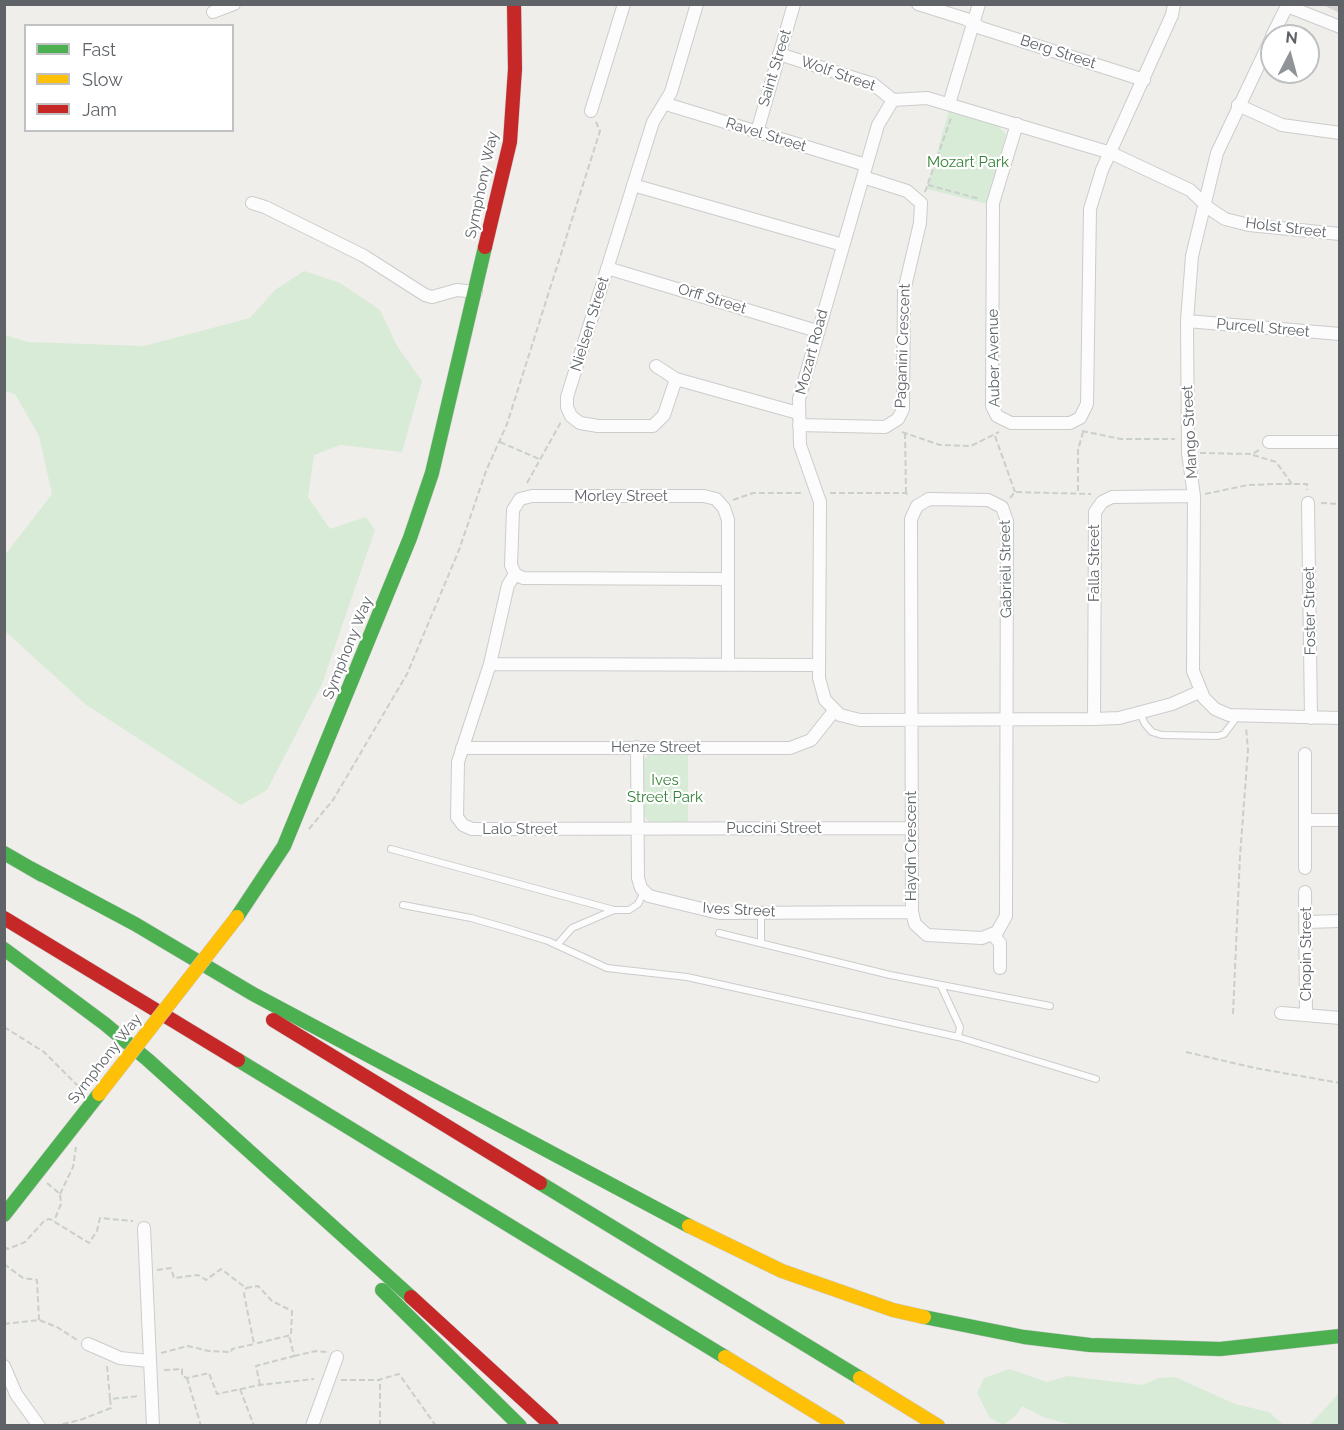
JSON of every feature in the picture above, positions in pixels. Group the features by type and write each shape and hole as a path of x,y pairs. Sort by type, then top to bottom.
{"main road":[{"name":"Symphony Way","path":"4,1215 260,887 284,846 410,538 432,473 510,142 515,69 514,4"},
{"path":"4,852 250,1006 938,1425"},
{"path":"30,868 135,924 253,994 674,1219 782,1271 836,1291 893,1310 956,1325 1023,1338 1090,1345 1220,1349 1340,1336"},
{"path":"4,918 838,1425"},
{"path":"4,949 105,1023 265,1168 311,1205 552,1425"},
{"path":"265,1168 299,1209 520,1425"}],"street":[{"path":"213,12 234,4"},
{"path":"591,111 624,4"},
{"path":"697,4 666,104 652,122 633,185 843,245"},
{"name":"Saint Street","path":"757,132 794,4"},
{"path":"918,4 973,23"},
{"path":"952,104 978,4"},
{"path":"1070,423 1080,418 1087,404 1089,218 1102,170 1144,80 1172,15 1174,4"},
{"path":"1288,5 1340,27"},
{"name":"Mango Street","path":"1278,24 1288,5"},
{"name":"Berg Street","path":"973,23 981,28 1144,80"},
{"name":"Wolf Street","path":"780,54 873,84 893,100"},
{"name":"Mango Street","path":"1199,692 1193,671 1194,496 1188,453 1186,321 1192,256 1203,200 1217,153 1260,60"},
{"path":"893,100 922,97 952,104 1111,153 1179,184 1203,200"},
{"name":"Mozart Road","path":"834,711 821,693 819,665 820,502 802,452 798,419 801,384 878,125 893,100"},
{"name":"Ravel Street","path":"666,104 757,132 864,171"},
{"path":"1238,105 1282,126 1340,133"},
{"name":"Auber Avenue","path":"1017,124 993,203 992,406 997,416 1011,423 1070,423"},
{"path":"864,171 907,191 921,203"},
{"name":"Nielsen Street","path":"568,411 567,397 633,185"},
{"name":"Holst Street","path":"1203,200 1217,215 1242,223 1340,234"},
{"path":"252,203 265,207 355,251 425,295 441,295 457,290 476,292"},
{"name":"Paganini Crescent","path":"798,419 885,427 894,423 903,409 904,291 920,223 921,203"},
{"name":"Orff Street","path":"607,268 817,331"},
{"name":"Purcell Street","path":"1186,321 1340,334"},
{"path":"656,366 676,378 798,419"},
{"path":"568,411 580,423 598,426 653,426 664,415 676,378"},
{"path":"1269,442 1340,442"},
{"name":"Morley Street","path":"520,499 532,496 710,497 722,504 727,516 728,663"},
{"name":"Falla Street","path":"1094,718 1094,518 1102,502 1117,497 1194,496"},
{"path":"520,499 512,514 511,560 515,573 528,579 728,579"},
{"name":"Gabrieli Street","path":"910,720 912,515 920,503 929,499 988,500 1002,507 1007,521 1007,719"},
{"name":"Foster Street","path":"1308,503 1311,718"},
{"name":"Lalo Street","path":"515,573 508,585 504,615 462,748 455,781 456,812 460,821 468,827 637,828"},
{"path":"490,664 819,665"},
{"path":"834,711 853,719 1119,718 1172,704 1199,692 1215,709 1241,718 1340,718"},
{"name":"Henze Street","path":"462,748 790,748 811,740 834,711"},
{"path":"1000,968 1000,943 993,935 1002,927 1006,916 1007,719"},
{"name":"Haydn Crescent","path":"910,720 912,912 918,929 933,937 982,938 993,935"},
{"path":"637,747 638,878 644,892"},
{"path":"1305,754 1305,868"},
{"path":"1305,820 1340,820"},
{"name":"Puccini Street","path":"637,828 912,828"},
{"name":"Ives Street","path":"644,892 656,899 712,912 912,912"},
{"name":"Chopin Street","path":"1305,892 1306,1016"},
{"path":"1306,922 1340,921"},
{"name":"Chopin Street","path":"1281,1013 1340,1018"},
{"path":"144,1228 153,1425"},
{"path":"88,1344 120,1358 149,1362"},
{"path":"312,1425 337,1357"},
{"path":"4,1366 16,1394 39,1425"}],"lane":[{"path":"1140,712 1145,724 1152,732 1162,735 1218,736 1224,734 1241,718"},
{"path":"391,849 614,910 629,910 638,904 644,892"},
{"path":"403,905 471,918 557,945 607,968 687,977 958,1037 1096,1079"},
{"path":"557,945 572,928 614,910"},
{"path":"761,912 761,941"},
{"path":"719,933 761,941 941,986 1050,1006"},
{"path":"941,986 960,1027 958,1037"}],"path":[{"path":"921,203 952,104"},
{"path":"303,837 333,800 407,674 500,441 600,131 591,111"},
{"path":"928,185 993,203"},
{"path":"520,499 539,459 568,411"},
{"path":"885,427 940,445 971,446 995,435 1011,423"},
{"path":"1070,423 1083,432 1121,439 1188,439"},
{"path":"1078,492 1078,450 1083,432"},
{"path":"905,433 906,493"},
{"path":"995,435 1015,492"},
{"path":"500,441 539,459"},
{"path":"1250,454 1269,442"},
{"path":"1188,453 1250,454 1276,462 1292,484"},
{"path":"1194,496 1248,485 1307,484 1308,503 1340,504"},
{"path":"1002,507 1015,492 1090,492 1102,502"},
{"path":"1233,1014 1240,856 1248,750 1241,718"},
{"path":"4,1027 44,1052 82,1090"},
{"path":"1186,1052 1255,1068 1340,1083"},
{"path":"54,1221 61,1204 60,1194 73,1167 77,1150 75,1143"},
{"path":"45,1182 60,1194"},
{"path":"4,1256 6,1248 26,1242 45,1220 54,1221 88,1243 97,1231 100,1218 135,1221 143,1224 144,1228"},
{"path":"5,1267 23,1278 37,1280 39,1320"},
{"path":"146,1271 171,1268 174,1278 198,1275 206,1280 221,1269 246,1288 258,1286 272,1301 291,1311 291,1335 289,1335 294,1356"},
{"path":"246,1288 244,1294 254,1344"},
{"path":"4,1324 39,1320 88,1344"},
{"path":"149,1362 188,1346 220,1353 289,1335"},
{"path":"54,1425 80,1420 111,1408 105,1350"},
{"path":"260,1385 256,1366 316,1351 337,1357"},
{"path":"149,1362 182,1369 182,1376 187,1378 209,1373 217,1394 304,1379 380,1380 399,1374 436,1425"},
{"path":"187,1378 201,1425"},
{"path":"380,1380 380,1425"},
{"path":"240,1389 254,1425"},
{"path":"110,1399 151,1395"}],"green space":[{"name":"Mozart Park","path":"949,110 997,125 1006,134 988,204 927,189"},
{"path":"304,271 340,283 380,310 397,346 422,381 402,452 340,445 314,455 308,497 330,529 366,517 375,530 322,684 267,790 241,805 85,704 5,631 5,555 52,494 39,436 15,394 5,391 5,335 28,342 144,346 250,318 275,290"},
{"name":"Ives Street Park","path":"688,752 688,824 649,822 643,814 643,760 652,753"},
{"path":"1010,1369 1047,1382 1068,1376 1142,1385 1159,1378 1175,1377 1235,1404 1269,1412 1284,1425 1072,1425 1043,1417 1022,1406 1017,1414 1004,1425 990,1418 977,1393 984,1378"},
{"path":"1339,1393 1339,1425 1309,1425 1320,1414"}],"building":[{"path":"1321,4 1340,4 1340,13"}],"traffic: fast":[{"path":"237,917 284,846 410,538 432,473 485,247"},
{"path":"4,853 42,875"},
{"path":"30,868 135,924 253,994 689,1226"},
{"path":"4,949 105,1024 148,1060 411,1297"},
{"path":"238,1060 725,1357"},
{"path":"4,1215 99,1094"},
{"path":"540,1183 860,1378"},
{"path":"382,1290 520,1426"},
{"path":"924,1317 1024,1337 1090,1345 1220,1349 1340,1336"}],"traffic: slow":[{"path":"99,1094 237,917"},
{"path":"689,1226 782,1271 893,1310 924,1317"},
{"path":"725,1357 838,1426"},
{"path":"860,1378 938,1426"}],"traffic: jam":[{"path":"485,247 510,142 515,69 514,4"},
{"path":"4,918 238,1060"},
{"path":"273,1020 540,1183"},
{"path":"411,1297 552,1426"}]}
